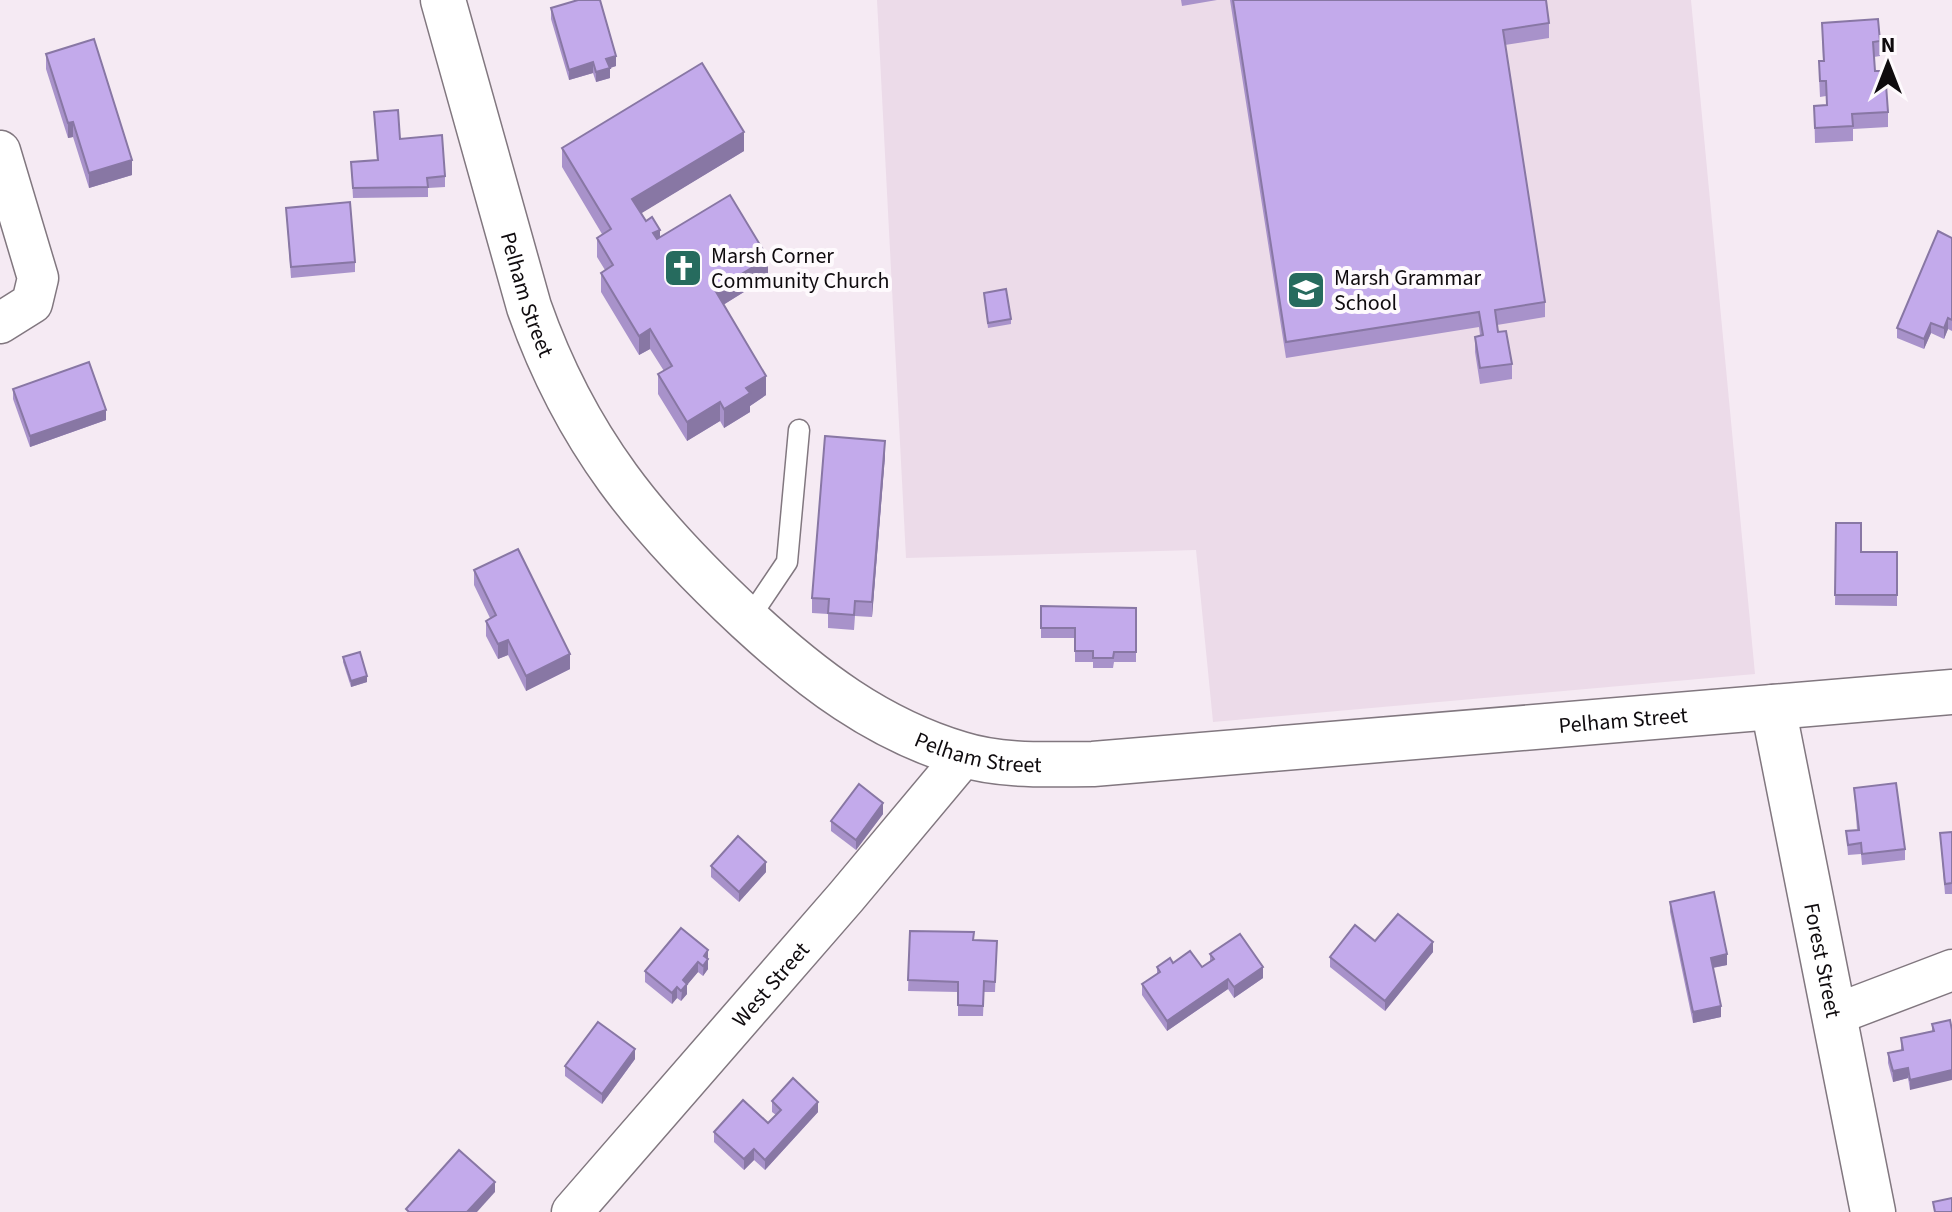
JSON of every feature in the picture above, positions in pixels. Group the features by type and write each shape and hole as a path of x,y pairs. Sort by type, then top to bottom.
{"street":[{"name":"Pelham Street","path":"443,0 513,256 555,374 602,456 643,514 687,564 793,662 848,702 904,734 964,756 1025,764 1152,762 1952,692"},
{"path":"0,151 38,278 32,303 0,323"},
{"name":"Forest Street","path":"1773,707 1873,1212"},
{"name":"West Street","path":"572,1212 846,897 964,756"},
{"path":"1834,1015 1952,970"}],"lane":[{"path":"748,620 787,562 799,430"}],"shaded area":[{"name":"Marsh Grammar School","path":"877,0 1691,0 1755,674 1213,722 1196,550 906,558"}],"building":[{"path":"578,0 600,0 616,56 606,59 610,68 596,72 593,62 569,70 551,8"},
{"path":"1233,0 1546,0 1549,23 1503,30 1545,302 1495,310 1498,332 1506,331 1512,364 1480,368 1475,337 1483,335 1479,312 1286,342"},
{"path":"1878,19 1880,41 1873,42 1875,71 1885,71 1888,112 1852,114 1853,126 1815,128 1814,106 1827,105 1826,81 1820,81 1819,61 1824,61 1822,23"},
{"path":"94,39 132,160 89,173 73,122 68,123 46,54"},
{"name":"Marsh Corner Community Church","path":"702,63 744,132 632,199 646,221 652,217 660,230 653,233 657,239 730,195 768,258 715,290 766,376 746,388 750,393 724,409 720,402 687,422 658,374 672,366 650,329 639,336 601,273 613,265 597,238 611,229 562,148"},
{"path":"398,110 400,139 442,135 445,176 427,178 428,187 353,188 351,162 378,160 374,112"},
{"path":"350,202 355,262 291,267 286,208"},
{"path":"1938,231 1952,238 1952,320 1948,318 1944,328 1931,323 1924,339 1897,328"},
{"path":"1006,289 1011,319 988,323 984,293"},
{"path":"89,362 106,410 30,436 13,389"},
{"path":"825,436 885,441 872,602 855,601 854,615 828,613 829,599 812,598"},
{"path":"1836,523 1861,523 1861,552 1897,552 1897,595 1835,595"},
{"path":"518,549 570,654 526,676 508,640 498,644 486,621 496,615 474,570"},
{"path":"1041,606 1136,608 1136,652 1114,652 1113,658 1093,658 1093,651 1075,651 1075,628 1041,628"},
{"path":"360,652 367,676 351,681 343,657"},
{"path":"1896,783 1905,849 1862,854 1861,843 1848,845 1846,831 1859,830 1854,788"},
{"path":"859,784 883,803 856,840 831,821"},
{"path":"1952,832 1952,883 1945,884 1940,833"},
{"path":"738,836 766,862 739,892 711,866"},
{"path":"1714,892 1727,954 1711,958 1721,1006 1693,1012 1670,902"},
{"path":"1398,914 1433,942 1385,1001 1330,957 1355,925 1375,941"},
{"path":"681,928 708,950 704,956 708,959 703,966 698,962 683,980 687,984 681,991 677,987 672,993 645,971"},
{"path":"910,931 974,932 973,940 997,941 995,982 984,981 983,1006 958,1005 958,982 908,980"},
{"path":"1240,934 1263,967 1234,987 1228,979 1167,1021 1142,984 1160,972 1157,967 1170,958 1173,963 1190,951 1202,967 1214,959 1210,954"},
{"path":"1950,1020 1952,1070 1910,1080 1908,1068 1893,1071 1888,1053 1903,1050 1901,1038 1934,1031 1932,1024"},
{"path":"598,1022 635,1049 602,1094 565,1066"},
{"path":"793,1078 818,1102 765,1160 754,1149 744,1159 714,1132 743,1100 768,1123 781,1110 772,1101"},
{"path":"459,1150 495,1182 467,1212 409,1212 406,1209"},
{"path":"1952,1198 1952,1212 1935,1212 1933,1202"}],"place":[{"name":"Marsh Corner Community Church","path":"683,268"},
{"name":"Marsh Grammar School","path":"1306,290"}]}
